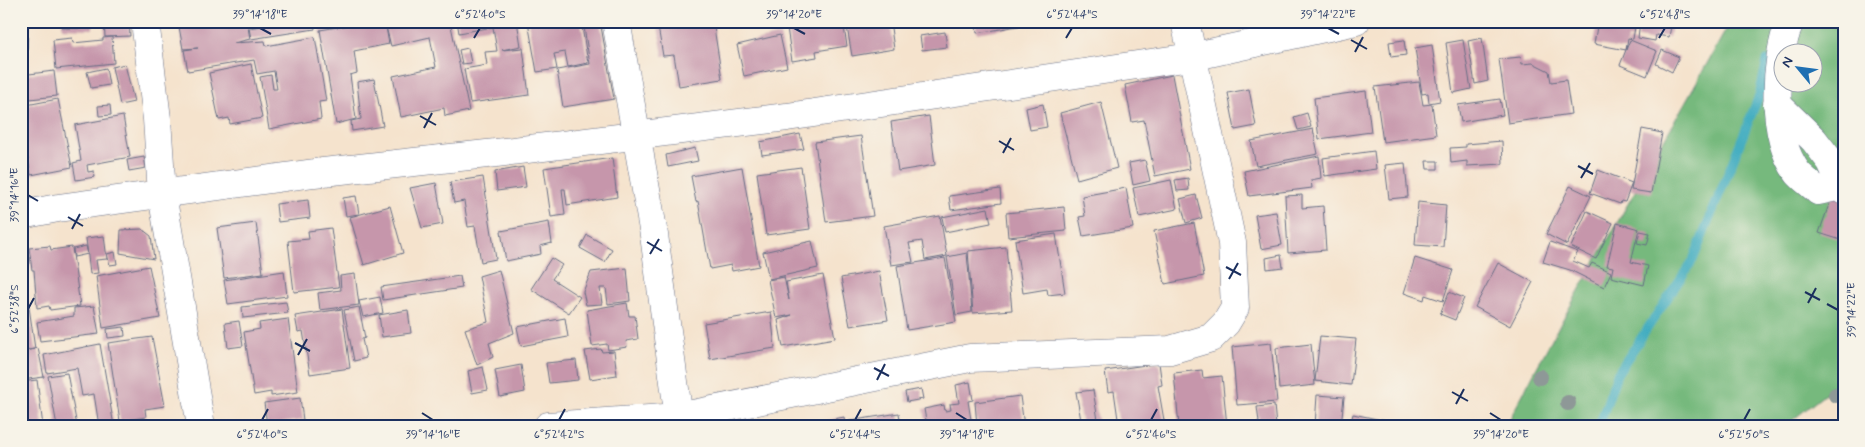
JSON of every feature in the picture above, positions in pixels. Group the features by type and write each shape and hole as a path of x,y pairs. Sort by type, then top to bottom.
{"street":[{"path":"145,21 157,120 162,194 201,426"},
{"path":"616,21 654,235 679,422"},
{"path":"548,426 679,422 970,358 1170,350 1211,338 1226,323 1235,308 1232,243 1219,188 1204,105 1191,57 1185,21"},
{"path":"21,215 314,173 636,136 796,115 1191,57 1356,21"},
{"path":"1790,21 1782,39 1777,104 1786,152 1798,173 1818,190 1842,189"}],"green space":[{"path":"1731,21 1844,21 1844,379 1785,426 1506,426 1554,335"}],"building":[{"path":"62,21 93,21 93,29 62,28"},
{"path":"104,21 129,21 130,36 105,37"},
{"path":"178,21 194,21 195,24 247,21 250,39 234,43 265,41 266,46 315,37 326,101 319,102 321,119 269,129 260,77 271,75 273,89 277,89 274,71 257,74 254,60 188,71 184,50 198,48 183,49"},
{"path":"268,21 314,21 315,29 251,39 249,28 269,25"},
{"path":"373,21 385,21 386,26 405,21 450,21 469,111 445,116 444,108 401,117 393,76 436,67 430,37 391,46 386,27 389,44 354,51 357,73 350,75 356,119 336,124 320,30"},
{"path":"457,21 517,21 521,46 502,50 523,48 529,95 470,103 464,69 487,65 485,52 497,51 493,27 459,33"},
{"path":"581,21 588,63 568,67 565,52 554,54 557,69 537,72 528,22"},
{"path":"583,21 600,21 614,99 563,107 557,70 590,64"},
{"path":"657,21 713,21 722,79 679,86 674,55 663,56"},
{"path":"786,21 843,21 847,46 816,51 817,57 792,61"},
{"path":"846,21 890,21 894,49 852,56"},
{"path":"975,21 1036,21 1036,23 977,33"},
{"path":"1598,21 1636,21 1633,39 1628,38 1626,50 1594,44"},
{"path":"1640,21 1672,21 1669,37 1656,35 1655,41 1638,38"},
{"path":"21,24 28,24 27,61 21,61"},
{"path":"945,32 947,47 922,50 920,36"},
{"path":"780,35 787,67 744,76 737,45"},
{"path":"112,37 114,63 56,69 53,40 72,38 73,43 103,40 103,38"},
{"path":"1482,38 1488,81 1475,84 1468,41"},
{"path":"1404,40 1406,55 1391,57 1389,42"},
{"path":"1463,40 1471,89 1453,93 1446,43"},
{"path":"1630,40 1657,51 1647,76 1620,65"},
{"path":"1432,45 1440,101 1429,103 1428,93 1422,94 1415,48"},
{"path":"468,48 471,63 462,64 459,50"},
{"path":"1662,50 1679,57 1672,72 1656,64"},
{"path":"1521,57 1522,64 1533,63 1549,71 1551,82 1566,80 1571,114 1508,123 1499,59"},
{"path":"125,64 134,102 120,105 112,67"},
{"path":"251,64 262,118 230,124 229,118 219,120 209,73"},
{"path":"106,68 109,85 91,88 87,72"},
{"path":"54,71 57,96 21,100 21,75"},
{"path":"1172,75 1190,169 1155,176 1144,120 1132,122 1125,85"},
{"path":"374,79 383,126 352,131 351,121 361,119 357,82"},
{"path":"1419,82 1423,105 1432,104 1436,135 1383,142 1375,87"},
{"path":"1249,89 1256,126 1235,130 1228,93"},
{"path":"1366,91 1371,132 1319,139 1314,98"},
{"path":"58,99 72,167 31,175 21,125 21,106"},
{"path":"1500,99 1503,115 1461,122 1458,105"},
{"path":"1101,102 1117,168 1077,179 1060,113"},
{"path":"1043,104 1047,127 1030,130 1026,108"},
{"path":"110,105 111,115 99,116 98,106"},
{"path":"1307,113 1311,127 1298,130 1294,117"},
{"path":"123,116 130,157 87,165 88,172 94,171 95,177 76,180 73,163 81,161 75,125"},
{"path":"929,116 935,165 898,171 891,122"},
{"path":"1313,129 1318,154 1256,166 1251,141"},
{"path":"1642,129 1662,133 1651,193 1631,190"},
{"path":"800,134 804,149 762,155 760,142"},
{"path":"861,136 873,216 826,222 815,142"},
{"path":"1502,141 1503,164 1467,166 1467,161 1451,163 1450,148 1466,147 1466,144"},
{"path":"695,148 698,161 668,167 666,155"},
{"path":"1374,151 1376,169 1325,176 1323,158"},
{"path":"1319,156 1321,178 1311,180 1312,188 1249,196 1244,171"},
{"path":"144,157 146,168 129,171 127,160"},
{"path":"21,158 27,183 21,184"},
{"path":"612,158 617,197 567,205 565,189 562,189 565,215 551,217 544,168"},
{"path":"1145,160 1150,181 1133,185 1129,163"},
{"path":"1426,161 1438,161 1438,169 1427,169"},
{"path":"1405,163 1408,197 1389,199 1385,165"},
{"path":"523,167 526,187 497,191 495,172"},
{"path":"742,167 759,266 732,271 731,265 710,269 698,201 696,202 691,176"},
{"path":"801,167 810,229 766,235 757,173"},
{"path":"1598,170 1632,183 1625,202 1621,201 1620,204 1590,193"},
{"path":"483,177 496,259 481,262 475,226 468,227 464,201 454,203 450,182"},
{"path":"1188,178 1189,190 1177,191 1175,180"},
{"path":"1171,180 1177,209 1139,217 1133,188"},
{"path":"436,183 443,224 422,228 410,188"},
{"path":"1570,186 1591,196 1567,245 1546,234"},
{"path":"1126,188 1133,228 1083,236 1079,217 1085,216 1082,196"},
{"path":"1000,189 1001,203 951,210 949,196"},
{"path":"1833,193 1844,197 1844,241 1819,233"},
{"path":"1196,195 1202,218 1186,223 1180,199"},
{"path":"1302,195 1302,208 1323,206 1326,250 1288,253 1285,196"},
{"path":"356,196 359,214 346,216 343,198"},
{"path":"308,200 310,218 278,222 276,204"},
{"path":"1418,202 1446,205 1443,247 1415,245"},
{"path":"390,206 403,253 364,265 350,217"},
{"path":"1064,207 1066,231 1008,237 1006,213"},
{"path":"988,208 991,223 945,232 942,217"},
{"path":"1587,211 1613,223 1596,259 1571,247"},
{"path":"1276,212 1282,245 1261,249 1255,215"},
{"path":"940,216 947,256 925,260 922,241 909,243 913,262 891,265 884,226"},
{"path":"549,222 552,243 540,246 541,254 506,261 501,231"},
{"path":"256,223 263,273 224,278 217,228"},
{"path":"1194,223 1204,276 1165,284 1154,231"},
{"path":"1617,223 1639,229 1631,262 1648,266 1644,285 1611,277 1613,267 1607,266"},
{"path":"331,228 339,287 294,292 288,241 309,239 308,231"},
{"path":"142,229 151,236 154,259 120,253 121,230"},
{"path":"1640,231 1650,233 1647,245 1637,243"},
{"path":"1056,234 1065,293 1048,295 1047,289 1023,293 1015,240"},
{"path":"587,235 612,249 605,262 580,248"},
{"path":"104,236 107,259 96,260 98,273 90,274 86,238"},
{"path":"812,241 818,268 769,279 763,252"},
{"path":"1550,242 1578,252 1573,261 1589,268 1592,263 1611,272 1604,287 1570,270 1543,262"},
{"path":"50,246 51,250 72,247 80,306 50,310 49,306 37,308 34,270 32,270 29,248"},
{"path":"86,246 88,254 74,257 73,249"},
{"path":"1006,247 1012,310 973,313 968,251"},
{"path":"21,252 24,252 26,268 21,269"},
{"path":"115,252 117,264 110,265 107,254"},
{"path":"967,253 972,312 956,315 947,257"},
{"path":"1281,255 1283,267 1267,269 1266,258"},
{"path":"551,258 562,265 552,279 580,297 569,313 531,289"},
{"path":"945,258 956,322 907,330 897,266"},
{"path":"1415,258 1453,270 1443,301 1425,295 1424,300 1404,293"},
{"path":"1498,263 1533,282 1510,326 1475,307"},
{"path":"149,266 160,318 103,328 96,276"},
{"path":"627,268 630,301 608,304 606,288 600,288 602,304 586,305 583,292 591,272"},
{"path":"499,270 514,333 489,343 493,357 477,365 465,329 488,322 479,276"},
{"path":"284,271 287,296 228,304 224,280"},
{"path":"879,271 888,320 850,326 841,278"},
{"path":"355,274 359,305 320,310 318,293 341,290 340,276"},
{"path":"823,275 835,338 783,347 778,320 792,315 776,318 768,280 784,277 789,300 786,282"},
{"path":"460,276 462,288 383,300 381,287"},
{"path":"1449,292 1464,298 1455,320 1440,314"},
{"path":"21,293 27,293 35,349 21,351"},
{"path":"380,297 383,313 363,317 359,301"},
{"path":"286,302 288,313 243,318 242,307"},
{"path":"627,303 629,316 635,316 638,339 626,341 627,347 608,350 607,344 592,346 587,310"},
{"path":"94,306 99,334 40,341 37,322 74,316 74,308"},
{"path":"359,307 365,338 362,339 366,358 354,361 344,310"},
{"path":"342,309 350,368 310,374 303,331 298,332 295,316"},
{"path":"408,310 411,333 382,337 379,315"},
{"path":"771,312 775,348 710,359 704,323"},
{"path":"565,318 568,337 521,346 517,327"},
{"path":"288,319 298,392 271,396 271,392 254,395 244,332 260,329 259,323"},
{"path":"239,321 243,346 228,348 225,323"},
{"path":"124,327 125,336 108,338 107,329"},
{"path":"1320,336 1356,339 1351,385 1315,381"},
{"path":"152,337 165,406 145,409 146,417 120,421 108,343"},
{"path":"1271,343 1277,402 1237,405 1232,347"},
{"path":"100,344 114,426 99,426 94,394 82,396 77,368 47,373 44,355"},
{"path":"1311,344 1315,385 1279,389 1276,348"},
{"path":"38,348 44,377 21,380 21,352"},
{"path":"601,349 602,352 614,351 617,375 590,379 585,351"},
{"path":"576,360 578,380 549,383 546,363"},
{"path":"1159,363 1162,385 1158,386 1165,426 1119,426 1114,391 1108,392 1105,371"},
{"path":"521,365 525,392 500,397 495,370"},
{"path":"483,367 488,390 472,393 468,371"},
{"path":"1202,370 1203,378 1222,376 1227,426 1179,426 1174,373"},
{"path":"67,373 77,426 57,426 48,376"},
{"path":"37,380 43,426 21,426 21,382"},
{"path":"970,382 973,400 968,401 972,426 927,426 924,409 944,405 945,411 951,410 950,404 959,403 956,385"},
{"path":"921,389 923,399 907,402 905,392"},
{"path":"1093,390 1099,426 1082,426 1076,392"},
{"path":"1317,395 1344,397 1341,426 1315,426"},
{"path":"1020,396 1024,426 977,426 975,402"},
{"path":"300,398 303,420 267,425 264,403"},
{"path":"1274,405 1276,426 1240,426 1259,422 1257,407"},
{"path":"899,413 901,426 849,426 849,421"},
{"path":"1353,414 1387,421 1386,426 1350,426"},
{"path":"844,417 845,426 804,426 804,425"},
{"path":"782,420 783,426 754,426 754,425"}],"waterway":[{"path":"1599,426 1617,374 1693,260 1759,96 1767,61"}]}
